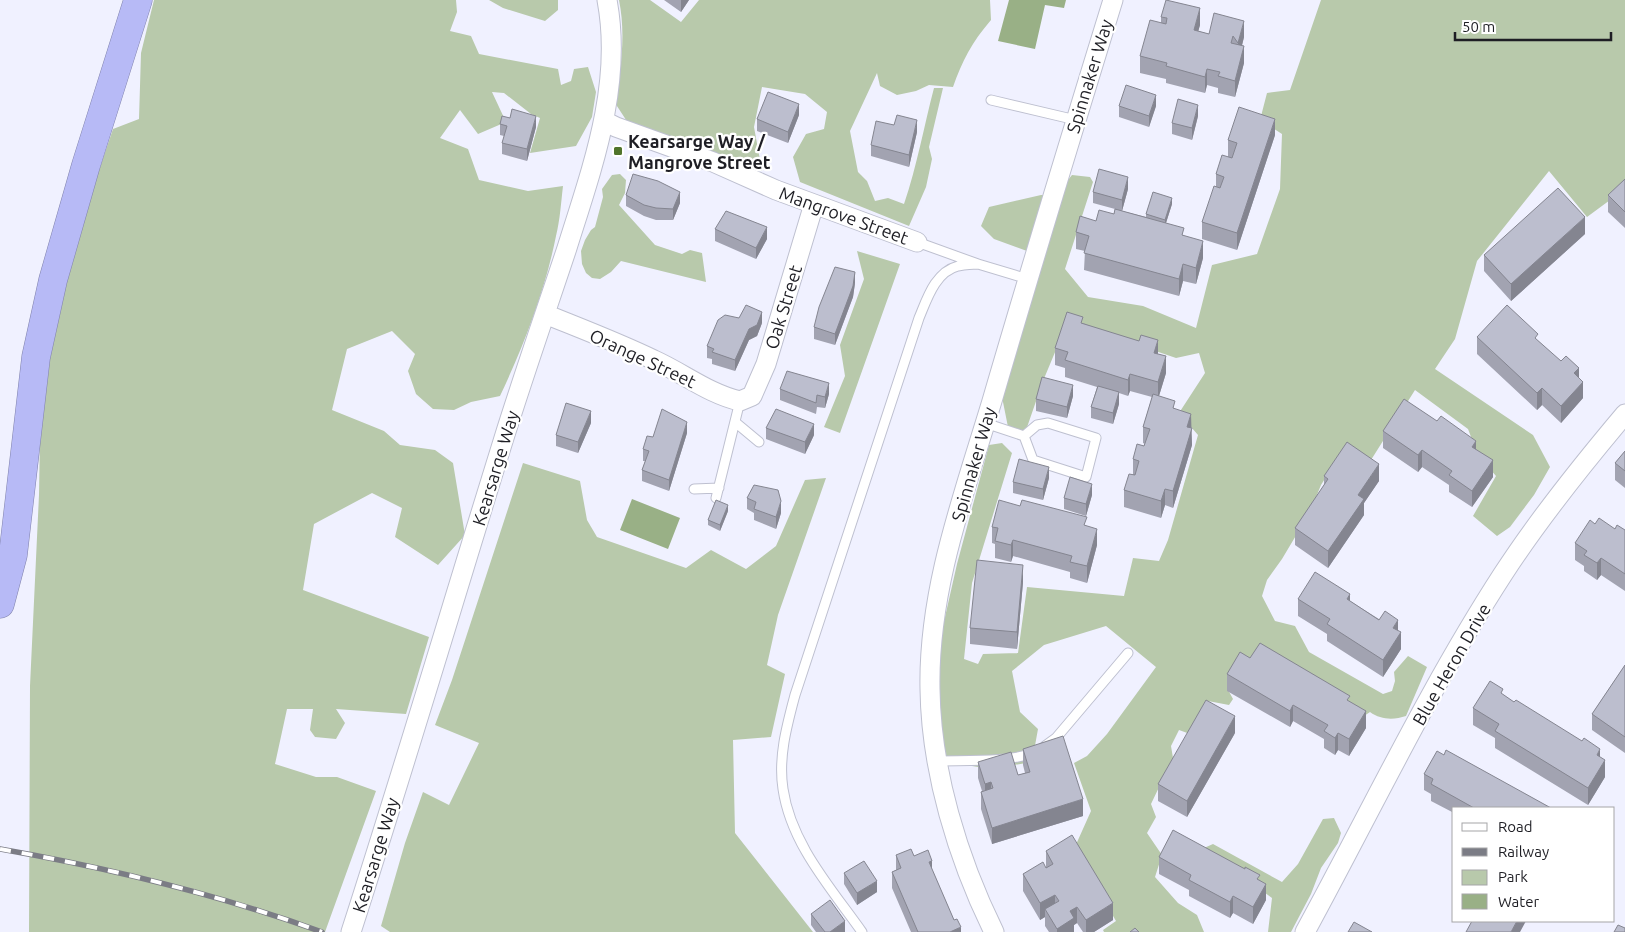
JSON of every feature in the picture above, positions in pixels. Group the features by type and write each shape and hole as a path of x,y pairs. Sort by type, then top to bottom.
{"highway":[{"path":"0,604 13,555 36,358 53,280 86,165 138,0"}],"street":[{"name":"Kearsarge Way","path":"352,932 502,445 591,172 604,121 611,66 610,18 607,0"},
{"name":"Spinnaker Way","path":"994,932 955,836 937,760 930,688 933,622 938,592 956,522 1112,0"},
{"name":"Mangrove Street","path":"604,121 616,128 712,162 776,190 917,242"},
{"name":"Oak Street","path":"740,401 752,396 758,384 770,331 814,204"},
{"name":"Orange Street","path":"545,314 630,348 714,392 740,401"},
{"name":"Blue Heron Drive","path":"1305,932 1429,700 1503,573 1561,492 1625,414"}],"lane":[{"path":"991,100 1076,120"},
{"path":"917,242 978,264 1028,279"},
{"path":"862,932 819,873 799,840 788,815 782,788 782,763 786,731 795,695 919,318 935,283 945,271 958,266 978,264"},
{"path":"716,498 740,401"},
{"path":"735,422 758,442"},
{"path":"985,423 1024,436"},
{"path":"1048,423 1096,438 1086,477 1033,460 1024,436 1037,425 1048,423"},
{"path":"694,489 718,488"},
{"path":"937,760 1005,758 1028,755 1044,747 1056,738 1128,653"}],"green space":[{"path":"154,0 456,0 457,12 450,31 471,36 479,54 558,69 561,85 571,81 574,69 588,67 596,92 592,117 576,146 530,153 540,118 531,114 504,93 492,92 506,122 478,134 460,110 440,138 468,149 479,180 528,191 563,186 557,230 540,297 500,396 471,402 454,410 433,409 416,394 408,371 415,354 392,331 347,349 332,410 384,431 400,445 435,450 453,463 465,535 438,565 395,537 402,508 372,493 314,524 303,590 429,637 406,714 336,709 345,723 336,739 315,737 310,730 313,709 287,709 275,764 316,777 337,777 376,791 325,932 29,932 30,686 39,495 41,375 63,277 113,129 139,119 141,53"},
{"path":"489,0 558,0 558,10 545,21 503,8"},
{"path":"619,0 650,0 681,22 699,0 990,0 991,20 968,52 953,87 929,85 916,91 897,95 880,86 877,73 850,131 858,172 867,181 875,201 888,198 904,204 917,161 934,88 943,88 929,147 932,159 926,187 909,226 800,182 793,157 806,134 824,129 827,112 805,94 762,87 754,127 762,171 630,126 615,103 621,65 622,26"},
{"path":"1321,0 1625,0 1625,189 1587,217 1549,171 1477,261 1455,339 1435,369 1533,435 1550,467 1534,495 1510,527 1497,536 1473,516 1496,476 1478,455 1468,429 1415,390 1371,460 1344,448 1321,485 1310,512 1267,580 1262,596 1275,621 1295,626 1309,652 1383,694 1392,691 1395,681 1394,672 1408,656 1427,667 1406,716 1388,719 1370,712 1361,718 1239,665 1227,688 1233,699 1229,705 1208,701 1190,734 1179,730 1171,746 1173,758 1151,804 1156,817 1147,833 1162,855 1155,877 1178,903 1197,915 1204,932 1104,932 1103,930 1116,921 1074,849 1091,811 1074,763 1087,756 1107,734 1156,667 1106,626 1044,645 1012,671 1020,712 1038,729 1032,762 990,769 948,762 941,738 938,648 957,564 989,445 1002,443 1012,453 972,583 964,659 978,664 983,654 1018,653 1027,587 1124,596 1133,558 1159,561 1168,540 1198,435 1179,413 1205,373 1199,353 1176,358 1068,321 1043,381 1024,436 1008,427 1002,397 1038,255 994,239 981,226 989,207 1041,195 1056,195 1072,175 1090,177 1093,182 1065,269 1088,297 1143,306 1196,328 1212,265 1257,254 1280,189 1282,134 1260,120 1267,93 1290,90"},
{"path":"620,174 626,180 625,193 619,205 655,245 682,254 690,250 702,253 706,282 621,261 611,272 600,279 592,278 586,273 582,264 581,251 585,240 595,227 603,197 602,189 612,175"},
{"path":"857,251 900,264 840,433 824,427 845,376 840,345 864,279"},
{"path":"523,463 580,481 587,520 597,537 686,568 711,550 746,569 776,546 805,480 826,478 778,615 767,665 785,674 771,737 733,740 735,833 813,932 390,932 381,926 405,843 423,792 449,805 479,743 435,725 452,680"},
{"path":"1334,818 1341,833 1338,843 1321,868 1311,894 1291,932 1268,932 1272,898 1204,848 1213,844 1282,882 1298,864 1323,819"}],"water":[{"path":"1009,0 1066,0 1064,8 1045,5 1035,49 998,41"},
{"path":"632,499 680,518 668,549 620,530"}],"building":[{"path":"1166,0 1200,8 1194,30 1209,34 1214,13 1244,21 1238,43 1233,36 1231,43 1244,46 1235,81 1218,76 1220,72 1207,69 1205,77 1166,66 1167,63 1140,56 1150,20 1166,24 1167,18 1161,17"},
{"path":"1126,85 1156,95 1149,116 1119,106"},
{"path":"768,92 799,104 788,132 757,119"},
{"path":"1178,99 1198,105 1192,128 1172,123"},
{"path":"1239,107 1275,119 1237,233 1202,222 1214,186 1220,188 1224,177 1216,174 1222,155 1232,158 1237,143 1228,140"},
{"path":"512,109 536,116 527,149 502,143 507,126 500,124 502,116 510,118"},
{"path":"897,115 917,120 909,155 871,145 876,121 894,125"},
{"path":"1099,169 1128,177 1122,200 1093,192"},
{"path":"633,174 658,181 680,192 673,209 644,205 626,195"},
{"path":"1625,179 1625,212 1608,195"},
{"path":"1558,188 1585,217 1511,284 1484,255"},
{"path":"1153,192 1172,198 1165,220 1146,214"},
{"path":"1115,209 1184,228 1182,235 1203,241 1196,268 1183,264 1179,279 1084,253 1089,236 1076,232 1080,216 1096,221 1099,210 1114,214"},
{"path":"726,211 767,227 756,248 715,229"},
{"path":"835,267 855,272 853,286 835,334 814,327 819,307"},
{"path":"746,305 762,312 757,325 749,329 735,360 712,352 714,349 707,346 718,320 725,315 739,318"},
{"path":"1507,305 1538,334 1535,338 1561,361 1566,356 1579,368 1574,373 1583,382 1561,406 1542,388 1537,393 1477,337"},
{"path":"1067,312 1083,317 1081,323 1139,341 1141,335 1158,340 1154,353 1166,356 1158,382 1130,374 1128,380 1065,360 1068,352 1055,348"},
{"path":"787,371 829,383 825,397 817,395 816,403 780,389"},
{"path":"1042,377 1073,385 1067,407 1036,399"},
{"path":"1098,386 1119,392 1113,413 1091,407"},
{"path":"1153,394 1175,401 1173,408 1191,414 1187,427 1192,428 1173,491 1165,489 1161,501 1124,490 1129,474 1135,475 1139,461 1133,459 1137,444 1144,446 1150,429 1143,427"},
{"path":"1404,399 1437,421 1441,416 1476,441 1472,447 1493,460 1472,491 1449,475 1452,471 1422,450 1418,455 1383,431"},
{"path":"566,403 591,411 578,442 556,435"},
{"path":"662,409 687,422 669,480 642,470 649,451 643,449 647,436 653,437"},
{"path":"776,409 814,424 805,442 766,428"},
{"path":"1347,442 1379,464 1358,495 1364,499 1328,551 1295,528 1328,479 1324,476"},
{"path":"1625,451 1625,471 1615,463"},
{"path":"1019,459 1049,467 1043,489 1013,482"},
{"path":"1070,477 1092,484 1086,504 1064,498"},
{"path":"754,485 778,490 781,501 776,517 754,509 756,502 747,498"},
{"path":"716,500 728,505 720,525 708,520"},
{"path":"999,500 1020,506 1022,500 1087,517 1084,525 1097,529 1087,566 1070,562 1072,556 1013,540 1011,545 995,541 998,528 992,527"},
{"path":"1599,518 1615,529 1617,525 1625,530 1625,574 1601,558 1597,563 1584,555 1587,551 1575,543 1590,520 1595,524"},
{"path":"977,560 1023,565 1017,632 970,628"},
{"path":"1315,572 1350,594 1347,599 1379,620 1385,611 1398,620 1393,628 1401,632 1383,660 1327,624 1330,619 1298,599"},
{"path":"1260,643 1350,696 1347,700 1366,711 1349,739 1338,733 1335,738 1324,731 1328,725 1293,705 1290,711 1227,674 1240,652 1250,658"},
{"path":"1625,665 1625,737 1592,714"},
{"path":"1490,681 1503,689 1501,693 1514,702 1516,700 1582,741 1584,738 1600,749 1597,755 1605,760 1588,788 1495,731 1499,724 1473,708"},
{"path":"1206,700 1235,716 1187,801 1158,784"},
{"path":"1063,736 1083,799 992,828 981,792 993,788 991,782 985,784 978,762 1011,752 1018,775 1030,772 1023,749"},
{"path":"1446,750 1549,807 1472,807 1431,784 1433,779 1424,774 1437,751 1444,755"},
{"path":"1173,830 1245,869 1245,867 1260,875 1257,879 1266,884 1253,907 1233,896 1230,902 1189,880 1191,875 1159,857"},
{"path":"1072,835 1113,903 1086,920 1077,907 1070,911 1074,918 1057,929 1045,909 1059,901 1055,895 1040,903 1023,874 1043,862 1046,868 1053,864 1046,851"},
{"path":"911,849 914,856 928,850 932,861 929,862 954,920 957,919 961,927 950,932 918,932 892,872 901,868 896,855"},
{"path":"864,861 877,881 857,893 844,873"},
{"path":"830,900 845,921 830,932 825,932 811,914"},
{"path":"1354,922 1372,932 1348,932"},
{"path":"1471,922 1516,922 1511,932 1466,932"},
{"path":"1618,925 1625,928 1625,932 1614,932"},
{"path":"1135,928 1139,932 1130,932"}],"railway":[{"path":"0,849 162,883 243,906 322,932"}],"place":[{"name":"Kearsarge Way / Mangrove Street","path":"618,151"}]}
